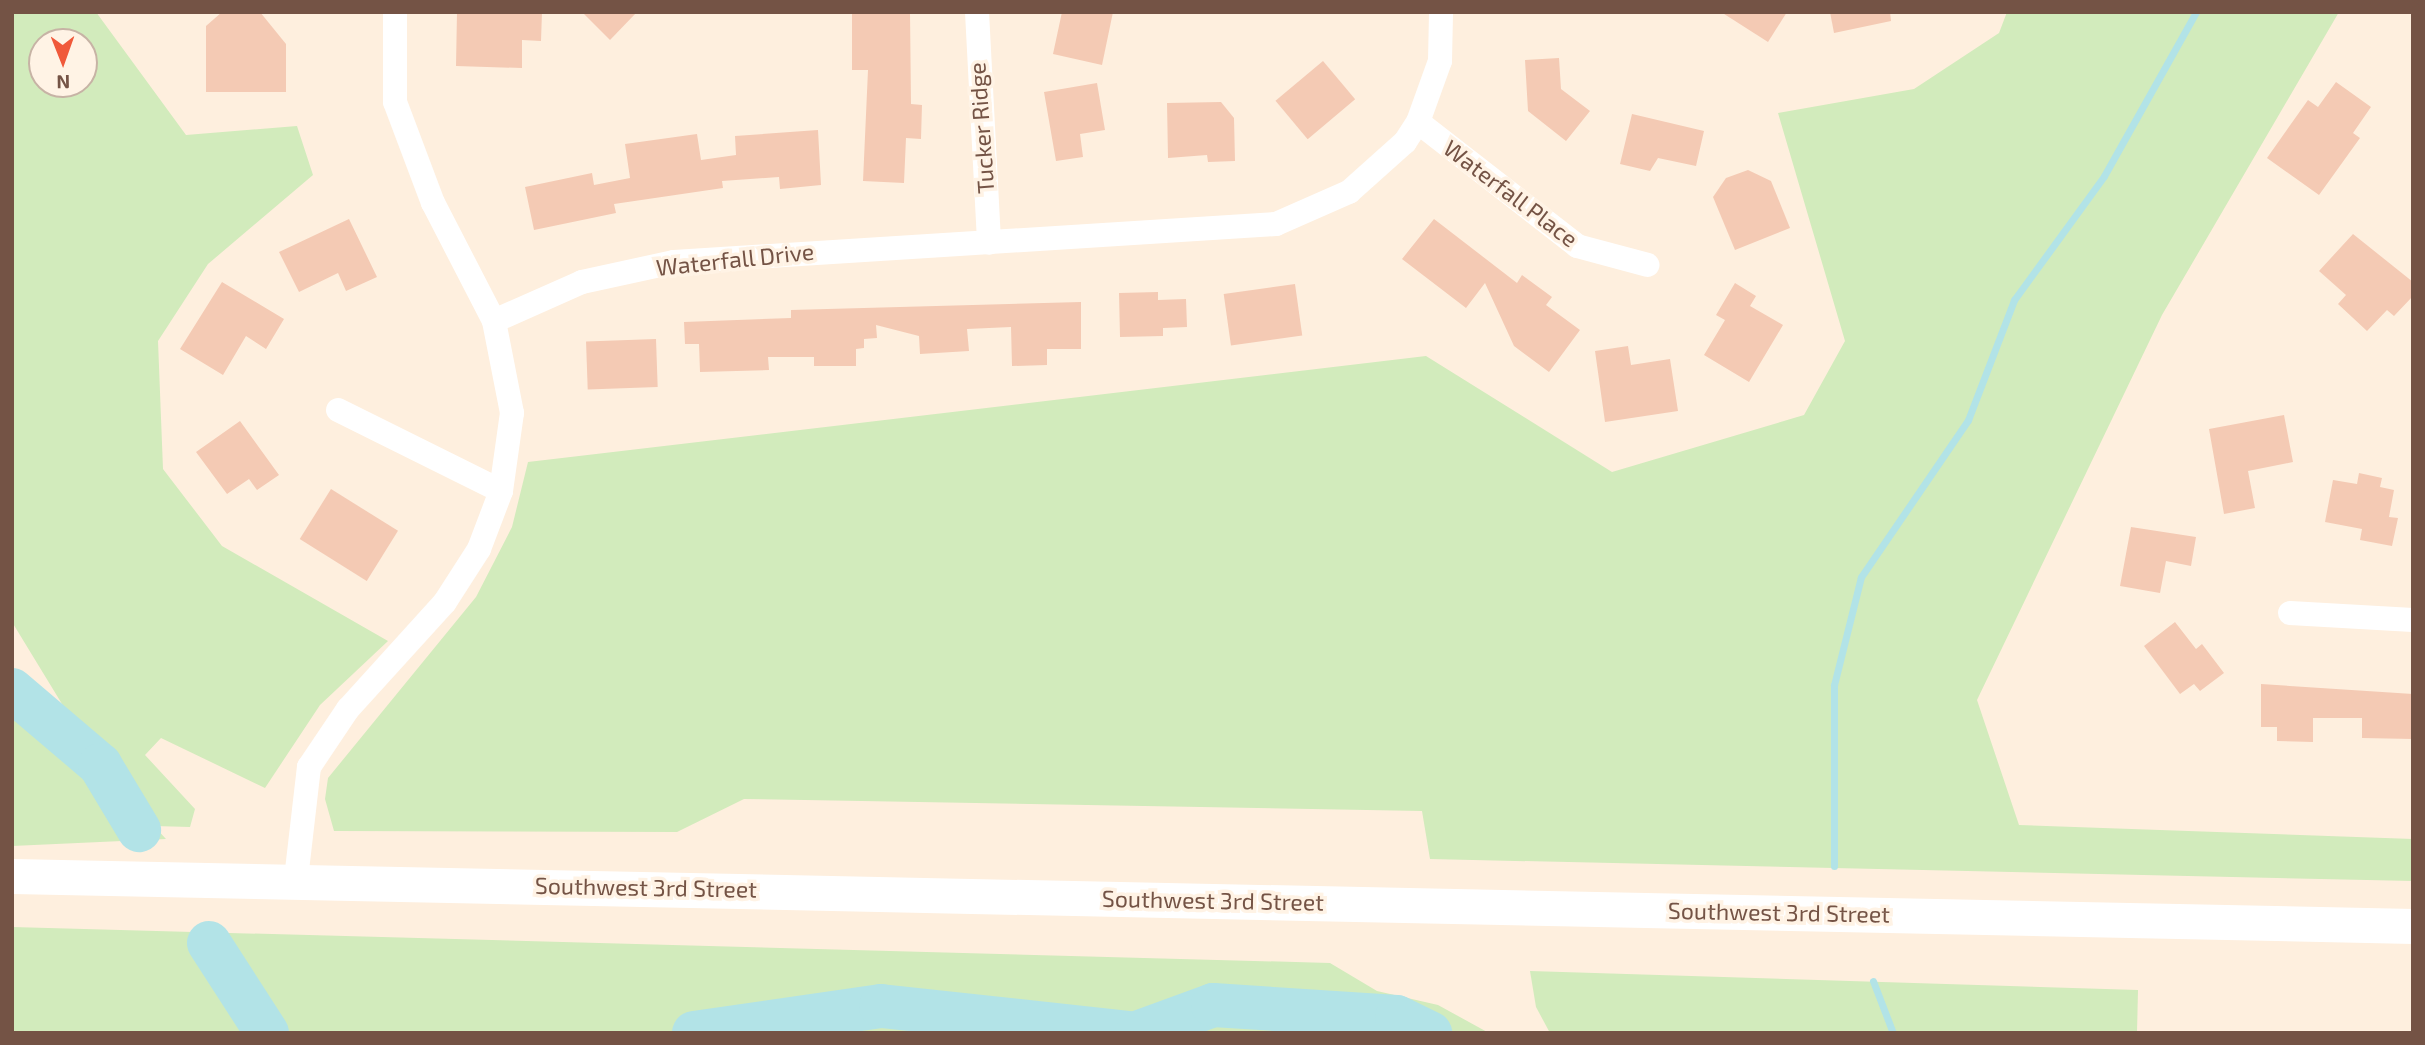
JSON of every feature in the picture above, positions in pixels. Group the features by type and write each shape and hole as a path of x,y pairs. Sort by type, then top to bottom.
{"main road":[{"name":"Southwest 3rd Street","path":"12,876 296,879 2413,926"}],"street":[{"path":"296,879 309,767 348,709 445,602 479,549 500,491 512,413 494,321 433,203 395,102 394,12"},
{"name":"Tucker Ridge","path":"977,12 989,243"},
{"name":"Waterfall Drive","path":"494,321 582,282 674,262 1276,224 1349,192 1405,142 1418,122 1440,61 1441,12"},
{"name":"Waterfall Place","path":"1418,122 1577,246 1648,265"},
{"path":"338,410 500,491"},
{"path":"2290,614 2413,620"}],"green space":[{"path":"12,12 96,12 186,135 297,126 313,175 208,264 158,341 163,469 222,546 388,641 320,705 265,788 161,738 145,755 195,809 190,827 154,826 166,839 12,846 12,690 98,763 12,622"},
{"path":"2007,12 2339,12 2162,315 1977,700 2019,825 2413,839 2413,881 1430,859 1422,811 744,799 677,832 334,831 325,799 328,778 476,597 512,527 528,462 1426,356 1612,472 1804,415 1845,341 1778,113 1914,89 1999,33"},
{"path":"12,927 1330,963 1377,991 1438,1005 1489,1033 12,1033"},
{"path":"1530,971 2138,990 2137,1033 1550,1033 1536,1007"}],"building":[{"path":"222,12 260,12 286,44 286,92 206,92 206,26"},
{"path":"457,12 542,12 541,41 522,40 522,68 456,66"},
{"path":"582,12 637,12 610,40"},
{"path":"852,12 910,12 911,104 922,105 921,139 906,138 904,183 863,181 868,70 852,70"},
{"path":"1062,12 1113,12 1102,65 1053,54"},
{"path":"1721,12 1787,12 1768,42"},
{"path":"1830,12 1890,12 1891,21 1834,33"},
{"path":"1559,58 1561,89 1590,111 1566,141 1528,111 1525,60"},
{"path":"1323,61 1355,99 1308,139 1276,101"},
{"path":"2336,82 2371,107 2353,133 2360,138 2319,195 2267,158 2308,100 2318,107"},
{"path":"1097,83 1105,130 1080,134 1083,157 1056,161 1044,92"},
{"path":"1221,102 1234,118 1235,161 1208,162 1207,155 1168,158 1167,103"},
{"path":"1632,114 1704,131 1696,166 1658,158 1650,171 1620,164"},
{"path":"818,130 821,185 780,189 779,177 722,181 723,188 614,204 616,213 534,230 525,187 592,173 594,185 630,178 625,144 697,134 701,160 736,155 735,136"},
{"path":"1748,170 1771,181 1790,228 1735,250 1713,197 1726,178"},
{"path":"349,219 377,277 346,291 338,273 299,292 279,252"},
{"path":"1434,219 1517,283 1522,275 1552,297 1546,305 1580,330 1549,372 1514,346 1485,283 1466,308 1402,259"},
{"path":"2353,234 2413,282 2413,296 2394,316 2387,310 2367,331 2338,304 2346,295 2319,271"},
{"path":"222,282 284,319 266,349 246,336 223,375 180,349"},
{"path":"1735,283 1756,296 1750,306 1783,325 1749,382 1704,355 1725,320 1716,315"},
{"path":"1295,284 1302,335 1231,346 1224,294"},
{"path":"1158,292 1158,300 1186,299 1187,327 1163,328 1163,336 1120,337 1119,293"},
{"path":"1081,302 1081,349 1047,349 1047,365 1012,366 1011,327 967,329 969,351 920,354 919,336 876,325 877,338 864,339 864,348 856,349 856,366 814,366 814,357 768,357 769,370 700,372 699,344 685,344 684,322 791,318 791,310"},
{"path":"656,339 658,387 588,389 586,341"},
{"path":"1628,346 1631,365 1670,359 1678,411 1605,422 1595,351"},
{"path":"2284,415 2293,462 2248,471 2255,508 2224,514 2209,429"},
{"path":"240,421 279,475 257,490 249,479 227,494 196,452"},
{"path":"2359,473 2382,478 2380,487 2394,490 2389,517 2398,518 2392,546 2360,540 2362,529 2325,522 2333,480 2357,484"},
{"path":"331,489 398,531 367,581 300,539"},
{"path":"2131,527 2196,537 2191,566 2166,561 2160,593 2120,586"},
{"path":"2175,622 2196,649 2202,644 2224,673 2200,691 2194,684 2180,694 2144,646"},
{"path":"2261,684 2413,694 2413,739 2362,738 2362,718 2313,718 2313,742 2277,741 2277,727 2261,727"}],"waterway":[{"path":"1834,866 1834,685 1861,577 1968,420 2014,300 2104,176 2196,12"},
{"path":"12,690 100,765 139,830"},
{"path":"209,943 267,1033"},
{"path":"1873,981 1893,1033"},
{"path":"1137,1033 1213,1005 1397,1017 1430,1033"},
{"path":"694,1033 881,1006 1128,1033"}]}
